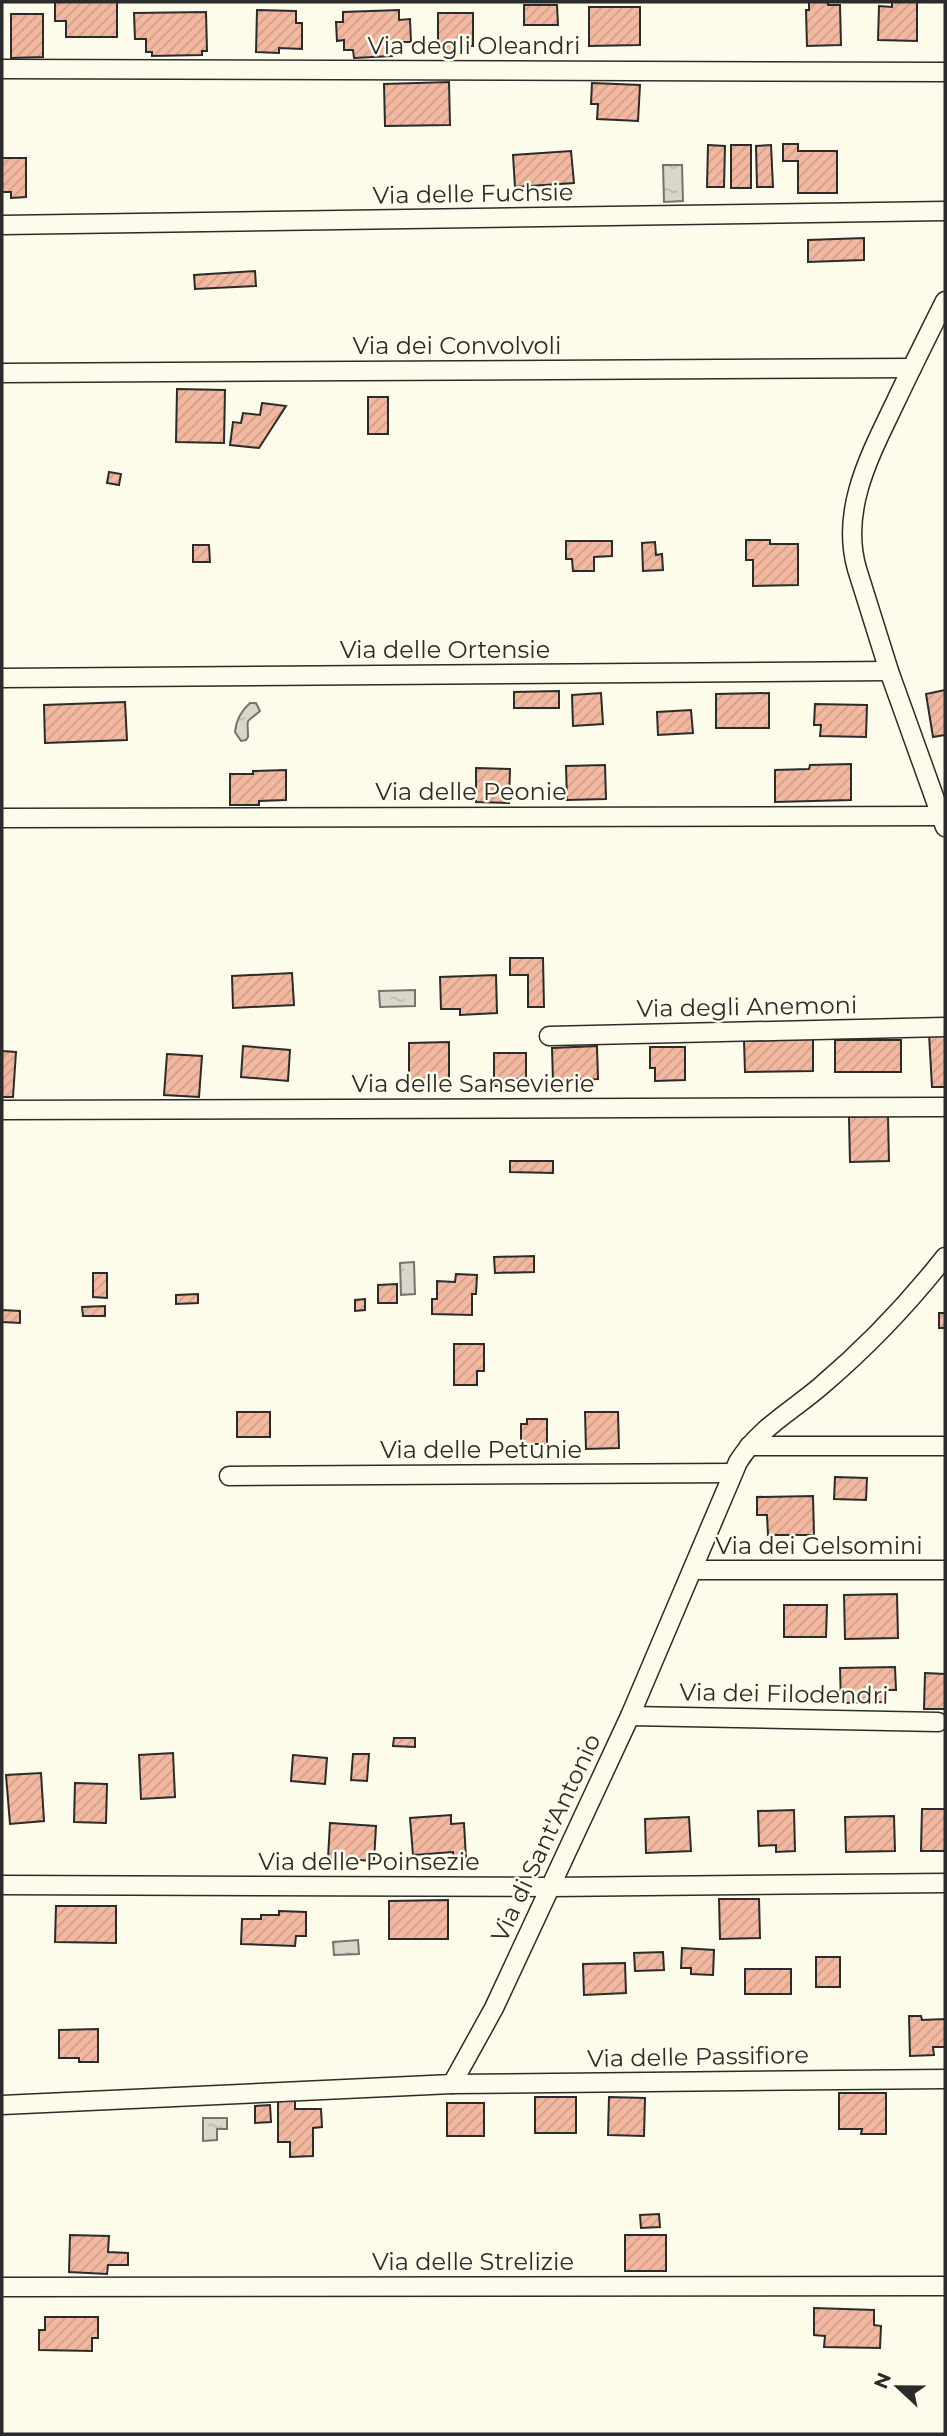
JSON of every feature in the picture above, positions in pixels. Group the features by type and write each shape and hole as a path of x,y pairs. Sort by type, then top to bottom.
{"street":[{"name":"Via degli Oleandri","path":"2,69 945,72"},
{"name":"Via delle Fuchsie","path":"2,225 945,211"},
{"path":"943,822 855,562 853,515 865,466 945,301"},
{"name":"Via dei Convolvoli","path":"2,373 912,368"},
{"name":"Via delle Ortensie","path":"2,678 890,671"},
{"name":"Via delle Peonie","path":"2,818 943,822"},
{"name":"Via degli Anemoni","path":"550,1036 945,1027"},
{"name":"Via delle Sansevierie","path":"2,1110 945,1107"},
{"name":"Via di Sant'Antonio","path":"452,2084 494,2008 551,1886 630,1716 733,1473 749,1446 760,1433 821,1386 881,1331 915,1295 945,1257"},
{"path":"749,1446 945,1446"},
{"name":"Via delle Petunie","path":"229,1476 733,1473"},
{"name":"Via dei Gelsomini","path":"693,1570 945,1570"},
{"name":"Via dei Filodendri","path":"630,1716 938,1722"},
{"name":"Via delle Poinsezie","path":"2,1885 945,1884"},
{"name":"Via delle Passifiore","path":"452,2084 945,2080"},
{"path":"2,2105 452,2084"},
{"name":"Via delle Strelizie","path":"2,2287 945,2286"}],"water":[{"path":"663,165 682,165 683,201 664,202"},
{"path":"250,703 256,703 260,711 248,721 248,737 241,741 235,732 236,724"},
{"path":"415,990 415,1006 380,1007 379,991"},
{"path":"414,1262 415,1294 401,1295 400,1263"},
{"path":"358,1940 359,1954 334,1955 333,1942"},
{"path":"203,2118 227,2118 227,2129 217,2129 217,2140 203,2141"}],"building":[{"path":"55,2 117,2 117,37 66,37 66,21 55,21"},
{"path":"809,2 840,5 841,45 807,46 806,10 809,10"},
{"path":"892,2 917,2 917,41 878,40 879,6 892,7"},
{"path":"524,5 557,5 558,25 524,25"},
{"path":"589,7 640,7 640,45 589,46"},
{"path":"257,10 296,11 296,23 302,23 302,49 279,48 279,53 256,52"},
{"path":"399,10 399,20 410,19 411,42 403,42 403,49 392,50 392,56 354,58 353,50 344,50 344,40 337,41 336,22 343,22 343,12"},
{"path":"206,12 207,51 202,51 202,55 152,56 152,52 146,52 146,39 135,39 134,13"},
{"path":"438,13 473,13 473,46 461,46 461,51 438,51"},
{"path":"11,14 43,14 43,57 11,58"},
{"path":"449,82 450,125 385,126 384,84"},
{"path":"592,83 640,85 638,121 597,119 598,104 591,104"},
{"path":"783,144 798,144 798,151 837,151 837,193 798,193 798,161 783,161"},
{"path":"708,145 725,146 724,187 707,187"},
{"path":"731,145 751,145 751,188 731,188"},
{"path":"771,145 773,187 757,187 756,146"},
{"path":"571,151 574,183 515,187 513,155"},
{"path":"2,158 26,158 26,197 11,198 11,192 2,192"},
{"path":"864,238 864,260 808,262 808,240"},
{"path":"255,271 256,286 195,289 194,275"},
{"path":"177,389 225,390 224,443 176,442"},
{"path":"368,397 388,397 388,434 368,434"},
{"path":"262,403 286,406 259,448 230,445 233,422 241,423 243,413 260,415"},
{"path":"109,472 121,474 119,485 107,483"},
{"path":"746,540 770,540 770,544 798,544 798,585 753,586 753,560 746,560"},
{"path":"566,541 612,541 612,556 594,557 594,571 573,571 572,559 566,559"},
{"path":"655,542 656,555 662,554 663,570 643,571 642,543"},
{"path":"193,545 209,545 210,562 193,562"},
{"path":"945,690 945,735 933,737 926,694"},
{"path":"559,691 559,708 514,708 514,692"},
{"path":"601,693 603,724 573,726 572,695"},
{"path":"769,693 769,728 716,728 716,694"},
{"path":"125,702 127,740 45,743 44,705"},
{"path":"815,704 867,705 866,737 820,736 821,725 814,725"},
{"path":"691,710 693,733 658,735 657,712"},
{"path":"851,764 851,800 775,802 775,770 809,769 810,765"},
{"path":"605,765 606,799 567,800 566,766"},
{"path":"476,768 510,769 509,803 476,802"},
{"path":"286,770 286,800 259,801 259,805 230,805 230,774"},
{"path":"510,958 543,958 544,1007 528,1007 528,975 510,975"},
{"path":"292,973 294,1005 233,1008 232,976"},
{"path":"496,975 497,1013 460,1015 460,1009 441,1009 440,977"},
{"path":"929,1034 945,1034 945,1087 932,1087"},
{"path":"813,1039 813,1071 745,1072 744,1041"},
{"path":"835,1040 901,1040 901,1072 835,1072"},
{"path":"449,1042 449,1083 409,1083 409,1043"},
{"path":"243,1046 290,1050 288,1081 241,1077"},
{"path":"597,1046 598,1079 553,1081 552,1048"},
{"path":"650,1047 685,1047 685,1080 655,1081 655,1068 650,1068"},
{"path":"2,1051 16,1052 13,1097 2,1097"},
{"path":"494,1053 526,1053 526,1079 510,1079 512,1086 494,1086"},
{"path":"167,1054 202,1056 199,1097 164,1095"},
{"path":"888,1116 889,1161 850,1162 849,1117"},
{"path":"510,1161 553,1161 553,1173 510,1172"},
{"path":"534,1256 534,1272 495,1273 494,1257"},
{"path":"93,1273 107,1273 107,1298 93,1297"},
{"path":"456,1274 477,1275 476,1294 472,1294 472,1315 432,1314 432,1299 437,1299 437,1281 455,1282"},
{"path":"397,1284 397,1303 378,1303 378,1285"},
{"path":"198,1294 198,1303 176,1304 176,1295"},
{"path":"365,1299 365,1310 355,1311 355,1300"},
{"path":"105,1306 105,1316 83,1316 82,1307"},
{"path":"2,1310 20,1311 20,1323 2,1322"},
{"path":"939,1313 945,1313 945,1328 939,1328"},
{"path":"454,1344 484,1344 484,1371 477,1371 477,1385 454,1385"},
{"path":"237,1412 270,1412 270,1437 237,1437"},
{"path":"585,1412 618,1412 619,1448 586,1449"},
{"path":"527,1419 547,1419 547,1444 521,1444 521,1424 527,1424"},
{"path":"835,1477 867,1478 866,1500 834,1499"},
{"path":"813,1496 814,1535 768,1535 767,1515 757,1515 757,1497"},
{"path":"897,1594 898,1638 845,1639 844,1595"},
{"path":"784,1605 827,1605 826,1637 784,1637"},
{"path":"895,1667 896,1690 885,1690 886,1702 841,1703 840,1668"},
{"path":"925,1673 945,1674 945,1709 924,1709"},
{"path":"394,1738 415,1738 415,1747 393,1746"},
{"path":"173,1753 175,1797 141,1799 139,1755"},
{"path":"353,1754 369,1754 367,1781 351,1780"},
{"path":"293,1755 327,1758 325,1784 291,1781"},
{"path":"41,1773 44,1821 10,1824 6,1775"},
{"path":"75,1783 107,1784 106,1823 74,1822"},
{"path":"922,1809 945,1809 945,1851 921,1851"},
{"path":"794,1810 795,1851 776,1852 776,1845 759,1846 758,1811"},
{"path":"451,1815 451,1824 464,1823 466,1859 454,1860 453,1852 413,1855 410,1818"},
{"path":"894,1816 895,1851 846,1852 845,1817"},
{"path":"689,1817 691,1851 646,1853 645,1819"},
{"path":"330,1823 376,1826 374,1861 328,1858"},
{"path":"719,1899 759,1899 760,1938 720,1939"},
{"path":"448,1900 448,1939 389,1939 389,1901"},
{"path":"56,1906 116,1906 116,1943 55,1942"},
{"path":"279,1911 306,1912 306,1936 296,1936 295,1946 241,1944 242,1919 261,1919 261,1915 279,1915"},
{"path":"682,1948 714,1950 713,1975 691,1974 691,1968 681,1968"},
{"path":"663,1952 664,1970 635,1971 634,1953"},
{"path":"816,1957 840,1957 840,1987 816,1987"},
{"path":"625,1963 626,1993 584,1995 583,1964"},
{"path":"745,1969 791,1969 791,1994 745,1994"},
{"path":"909,2016 921,2016 922,2020 945,2019 945,2047 933,2047 934,2055 910,2056"},
{"path":"98,2029 98,2062 59,2058 59,2030"},
{"path":"839,2093 886,2093 886,2134 861,2134 862,2129 839,2129"},
{"path":"295,2097 295,2109 321,2109 322,2127 313,2128 313,2156 290,2157 290,2142 278,2142 278,2098"},
{"path":"535,2097 576,2097 576,2133 535,2133"},
{"path":"609,2097 645,2098 644,2136 608,2135"},
{"path":"447,2103 484,2103 484,2136 447,2136"},
{"path":"270,2105 271,2122 255,2123 255,2106"},
{"path":"659,2214 660,2227 641,2228 640,2215"},
{"path":"70,2235 109,2236 108,2252 128,2253 128,2265 108,2265 107,2274 69,2272"},
{"path":"625,2235 666,2235 666,2271 625,2271"},
{"path":"814,2308 874,2310 874,2325 881,2326 880,2348 824,2347 825,2336 814,2335"},
{"path":"45,2317 98,2317 98,2338 92,2338 92,2351 39,2350 39,2330 45,2330"}]}
